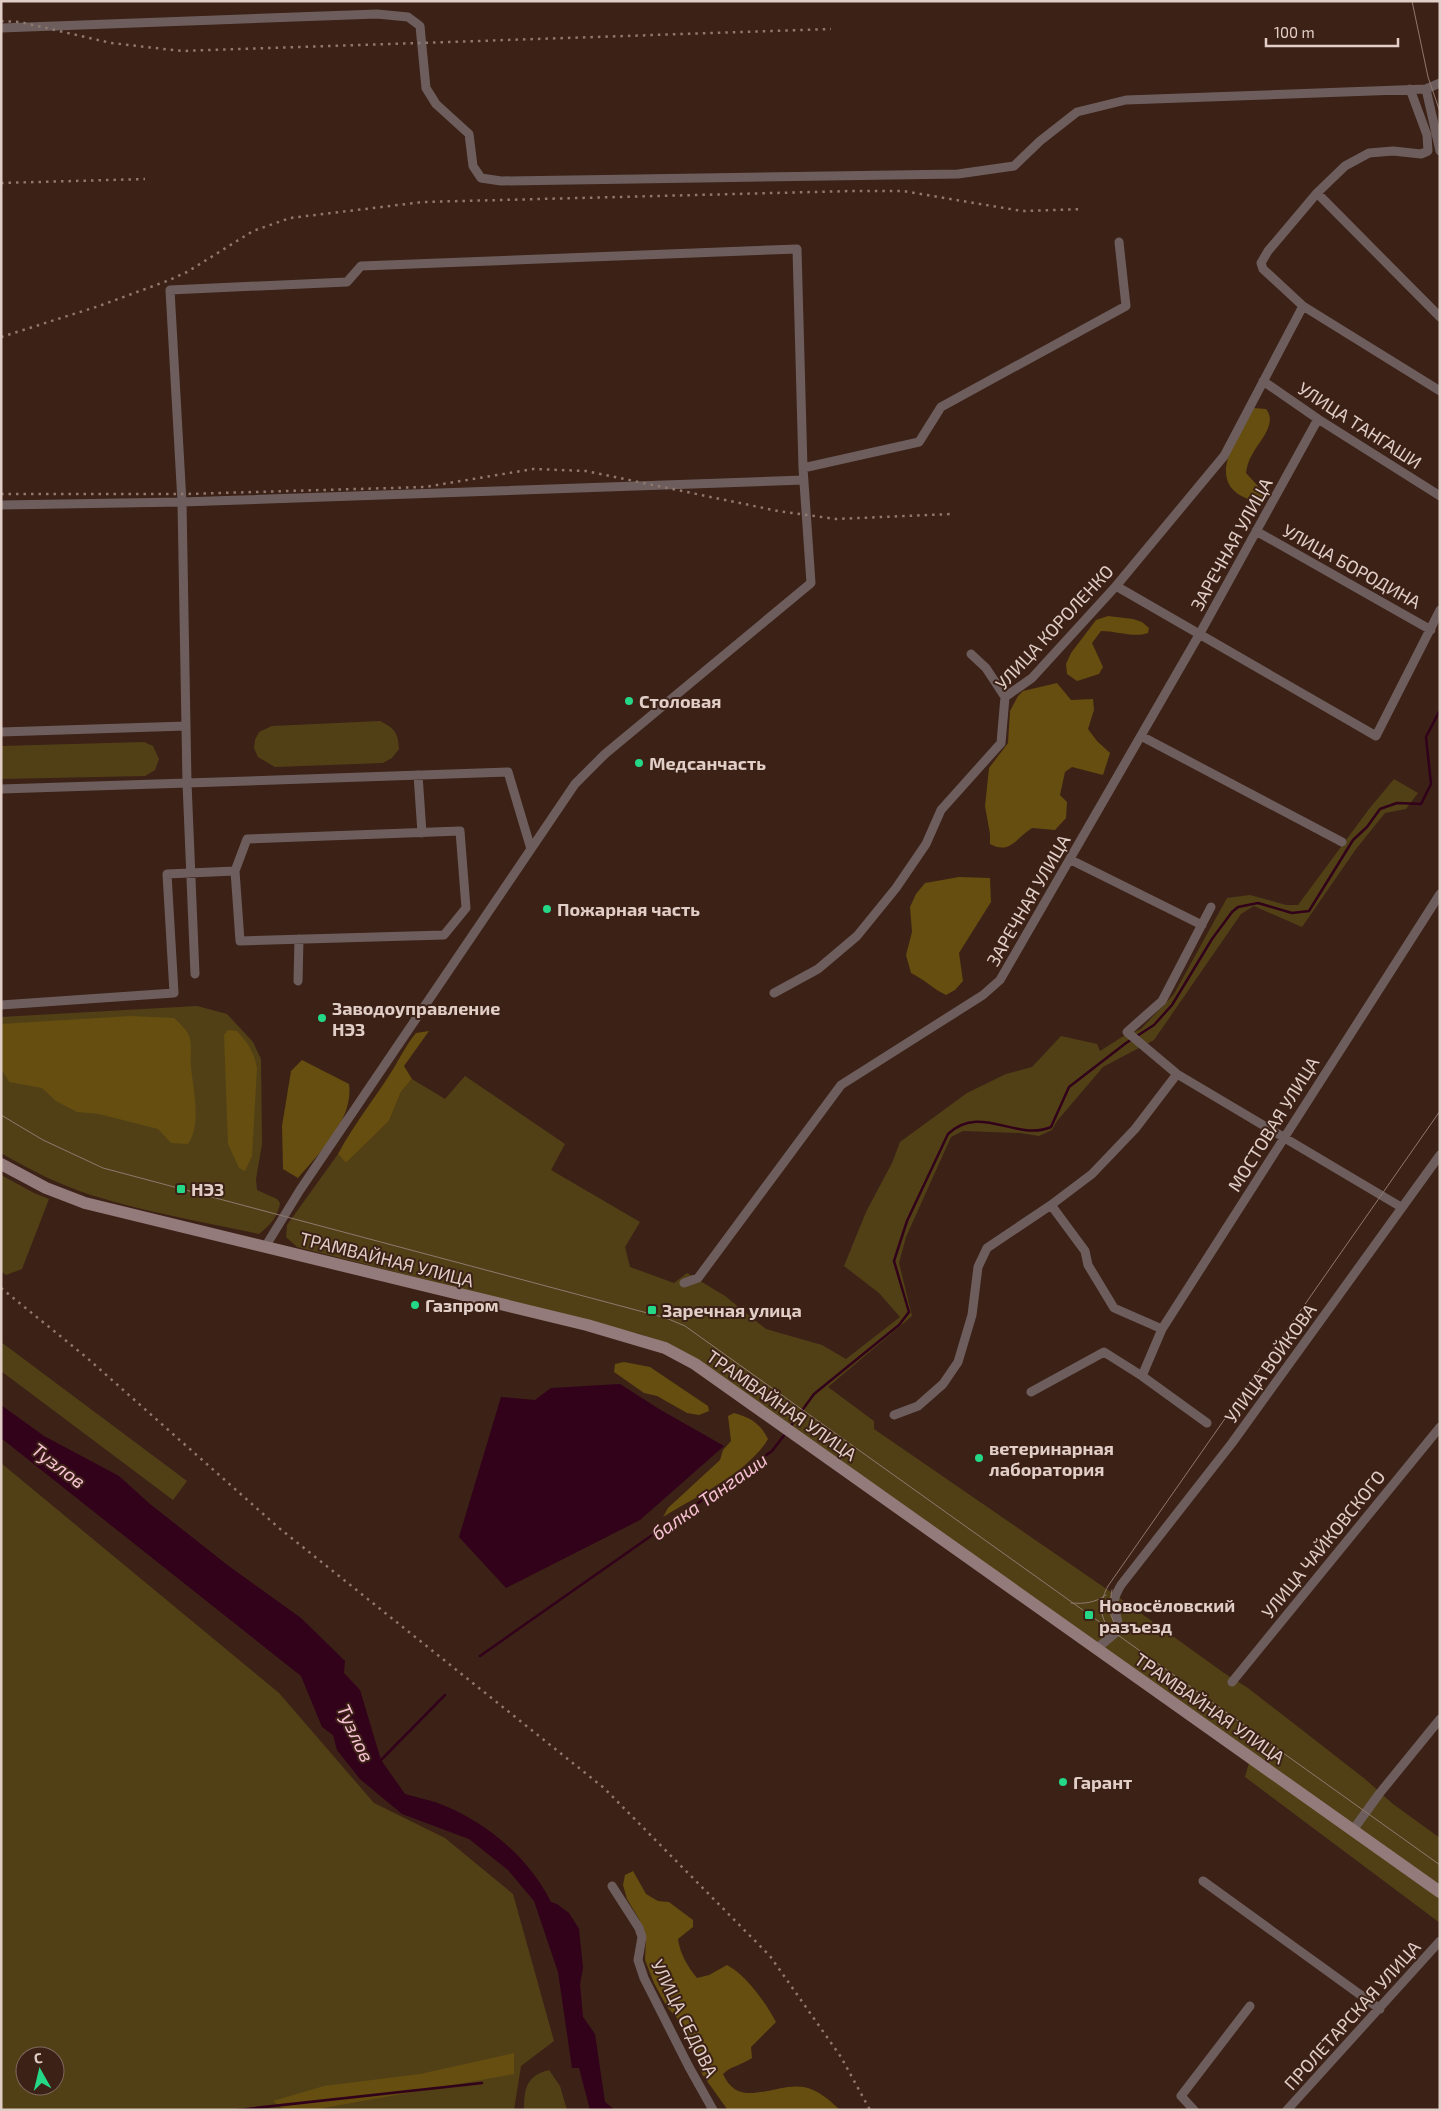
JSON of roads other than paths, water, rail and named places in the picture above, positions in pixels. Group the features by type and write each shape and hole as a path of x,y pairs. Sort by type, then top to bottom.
{"main road":[{"name":"ТРАМВАЙНАЯ УЛИЦА","path":"1,1164 46,1188 85,1203 586,1325 665,1348 695,1364 1440,1892"}],"street":[{"path":"1,28 377,14 408,17 420,26 426,88 436,104 469,134 473,166 481,178 501,182 958,174 1014,166 1040,141 1077,112 1126,100 1426,89 1440,83"},
{"path":"1410,89 1427,135 1428,151 1421,154 1393,151 1369,153 1345,166 1317,193 1268,251 1261,263 1263,269 1303,306 1440,391"},
{"path":"1426,89 1440,151"},
{"path":"1317,193 1440,317"},
{"path":"803,468 919,442 941,407 1126,306 1119,242"},
{"path":"195,974 187,783 182,502 170,290 347,282 361,266 798,249 803,468 811,583 605,754 575,784 300,1190 265,1247"},
{"name":"УЛИЦА КОРОЛЕНКО","path":"774,993 818,968 857,936 896,888 926,844 941,810 1001,743 1005,697 1032,678 1116,586 1224,456 1303,306"},
{"name":"УЛИЦА ТАНГАШИ","path":"1263,381 1318,419 1440,496"},
{"name":"ЗАРЕЧНАЯ УЛИЦА","path":"684,1283 698,1278 841,1085 983,995 1000,980 1199,635 1318,419"},
{"path":"1,505 182,502 804,480"},
{"name":"УЛИЦА БОРОДИНА","path":"1256,531 1431,630"},
{"path":"1116,586 1376,736 1440,610"},
{"path":"971,654 986,668 1005,697"},
{"path":"1,732 186,726"},
{"path":"1141,736 1342,842"},
{"path":"1,789 508,772 531,849"},
{"path":"418,775 422,833"},
{"path":"460,831 466,908 444,935 240,941 235,871 247,839 422,833 460,831"},
{"path":"1070,860 1202,925"},
{"path":"1,1005 174,993 167,874 235,871"},
{"name":"МОСТОВАЯ УЛИЦА","path":"1142,1376 1162,1329 1440,894"},
{"path":"1211,907 1162,1001 1126,1032 1177,1074 1401,1207"},
{"path":"298,981 299,939"},
{"path":"894,1415 918,1406 943,1384 958,1362 972,1315 978,1267 987,1248 1051,1205 1092,1174 1135,1129 1177,1074"},
{"name":"УЛИЦА ВОЙКОВА","path":"1096,1649 1118,1631 1113,1608 1114,1596 1121,1585 1232,1443 1440,1155"},
{"path":"1051,1205 1085,1252 1088,1265 1114,1308 1162,1329"},
{"path":"1031,1392 1104,1352 1142,1376 1207,1423"},
{"name":"УЛИЦА ЧАЙКОВСКОГО","path":"1232,1682 1440,1427"},
{"path":"1352,1830 1440,1719"},
{"path":"1203,1880 1380,2009"},
{"name":"УЛИЦА СЕДОВА","path":"612,1886 639,1928 642,1937 638,1960 644,1978 713,2110"},
{"name":"ПРОЛЕТАРСКАЯ УЛИЦА","path":"1287,2110 1440,1942"},
{"path":"1194,2110 1181,2096 1250,2006"}],"water":[{"path":"620,1384 659,1409 724,1446 640,1520 506,1588 459,1537 501,1397 535,1400 551,1388"},
{"name":"Тузлов","path":"1,1405 44,1436 119,1476 150,1504 230,1567 301,1618 345,1661 344,1673 360,1690 381,1760 405,1794 453,1809 487,1829 530,1869 551,1902 569,1913 579,1929 583,1968 580,1984 583,2017 595,2034 605,2102 615,2110 590,2110 579,2068 572,2068 558,1972 534,1901 508,1870 469,1839 402,1814 360,1779 337,1750 333,1735 322,1727 301,1676 1,1438"}],"waterway":[{"name":"балка Тангаши","path":"790,1427 814,1394 899,1325 909,1312 894,1261 907,1221 948,1134 960,1125 973,1122 986,1122 1025,1130 1051,1127 1069,1087 1126,1043 1154,1025 1172,1005 1212,939 1232,912 1238,907 1258,903 1292,913 1309,911 1353,840 1367,827 1380,809 1397,803 1421,804 1431,784 1426,737 1440,710"},
{"name":"балка Тангаши","path":"480,1656 772,1451 785,1434"},
{"name":"Тузлов","path":"379,1762 445,1695"},
{"path":"237,2110 482,2083"}],"tram line":[{"path":"1412,1 1428,77 1440,112"},
{"path":"1108,1627 1102,1612 1104,1596 1108,1586 1440,1111"},
{"path":"1,1115 43,1140 103,1168 666,1318 685,1326 1440,1865"},
{"path":"1112,1590 1109,1610 1116,1628"},
{"path":"1071,1603 1098,1600 1106,1595"}],"railway":[{"path":"1,21 20,22 111,43 182,51 831,29"},
{"path":"1,183 145,179"},
{"path":"1,337 99,306 167,281 187,272 253,231 290,218 423,202 903,191 1022,211 1083,209"},
{"path":"1,494 186,494 425,487 533,469 586,471 778,511 836,519 951,514"},
{"path":"1,1288 86,1357 279,1528 604,1788 770,1956 841,2057 870,2110"}],"place":[{"name":"Столовая","path":"629,701"},
{"name":"Медсанчасть","path":"639,763"},
{"name":"Пожарная часть","path":"547,909"},
{"name":"Заводоуправление НЭЗ","path":"322,1018"},
{"name":"НЭЗ","path":"181,1189"},
{"name":"Газпром","path":"415,1305"},
{"name":"Заречная улица","path":"652,1310"},
{"name":"ветеринарная лаборатория","path":"979,1458"},
{"name":"Новосёловский разъезд","path":"1089,1615"},
{"name":"Гарант","path":"1063,1782"}]}
